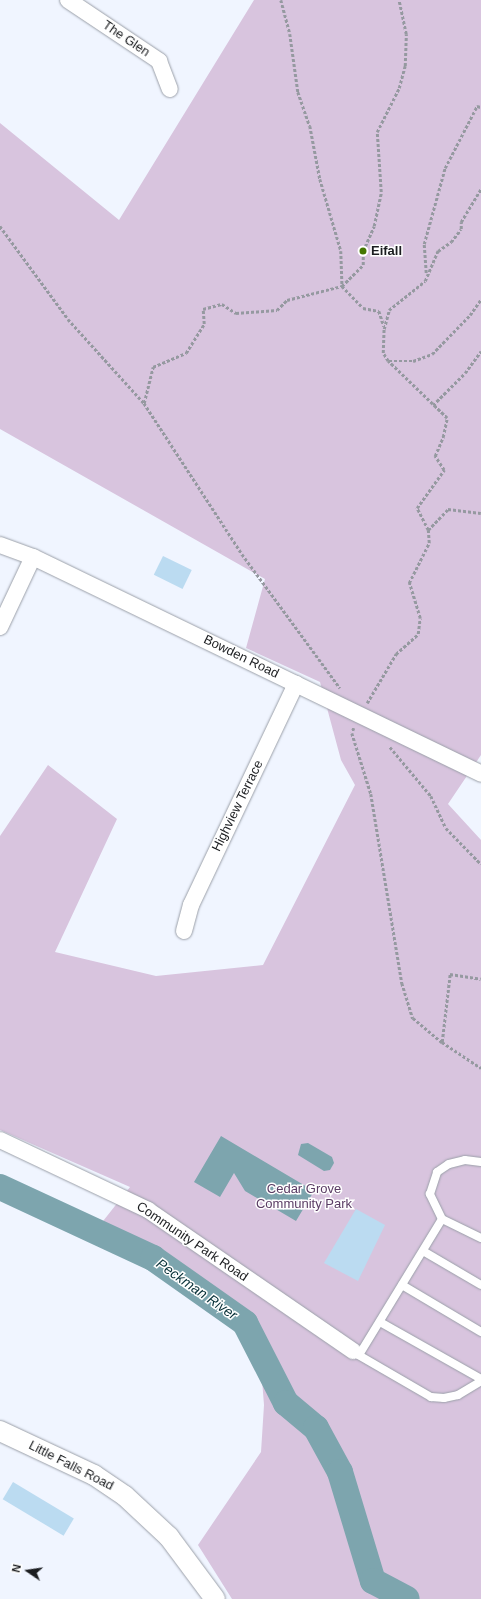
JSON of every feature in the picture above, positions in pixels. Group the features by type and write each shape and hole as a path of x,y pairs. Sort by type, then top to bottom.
{"street":[{"name":"The Glen","path":"68,0 160,61 170,89"},
{"name":"Bowden Road","path":"0,544 34,557 481,774"},
{"path":"0,627 34,557"},
{"name":"Highview Terrace","path":"184,930 190,905 296,684"},
{"name":"Community Park Road","path":"0,1140 148,1210 356,1353"},
{"name":"Little Falls Road","path":"1,1434 94,1475 125,1496 169,1537 215,1599"}],"lane":[{"path":"481,1162 465,1160 449,1164 437,1172 430,1194 442,1219 481,1238"},
{"path":"380,1322 481,1380 458,1395 444,1398 431,1397 356,1353 380,1322 442,1219"},
{"path":"423,1251 481,1285"},
{"path":"402,1285 481,1332"}],"path":[{"path":"281,0 290,34 298,92 310,126 318,172 341,251 342,286 363,308 379,311 384,326"},
{"path":"144,403 153,367 186,352 204,324 203,309 222,304 236,313 277,310 287,300 342,286 363,265 363,250 378,208 381,192 377,132 399,88 405,66 406,34 399,0"},
{"path":"481,107 478,106 445,168 424,244 425,281 389,310 384,326 383,352 388,361 447,418 444,437 435,456 444,470 417,508 428,530 429,543 409,583 420,618 418,634 396,654 352,733 371,794 402,983 413,1018 442,1042 481,1068"},
{"path":"426,275 438,251 450,242 461,229 461,222 481,188"},
{"path":"0,226 68,319 144,403 242,554 342,691"},
{"path":"388,361 413,362 432,354 470,315 481,299"},
{"path":"433,405 465,373 481,351"},
{"path":"428,530 448,508 481,513"},
{"path":"385,742 431,796 446,828 481,864"},
{"path":"442,1042 450,974 481,979"}],"green space":[{"name":"Cedar Grove Community Park","path":"254,0 481,0 481,755 448,804 481,840 481,1599 232,1599 198,1545 261,1452 264,1405 261,1367 233,1327 135,1257 92,1235 130,1187 0,1130 0,836 48,765 117,819 55,952 156,976 263,965 355,785 341,760 320,682 246,648 265,579 0,429 0,123 119,220"}],"water":[{"path":"221,1136 314,1191 296,1221 245,1191 234,1173 220,1197 194,1182"},
{"path":"308,1143 332,1157 334,1163 330,1170 324,1171 298,1155 301,1144"}],"building":[{"path":"163,556 192,570 183,589 154,575"},
{"path":"356,1209 385,1225 358,1281 324,1263"},
{"path":"13,1482 74,1519 64,1536 3,1499"}],"waterway":[{"name":"Peckman River","path":"0,1187 153,1258 245,1323 286,1403 316,1428 340,1472 373,1581 407,1599"}],"place":[{"name":"Eifall","path":"363,251"}]}
